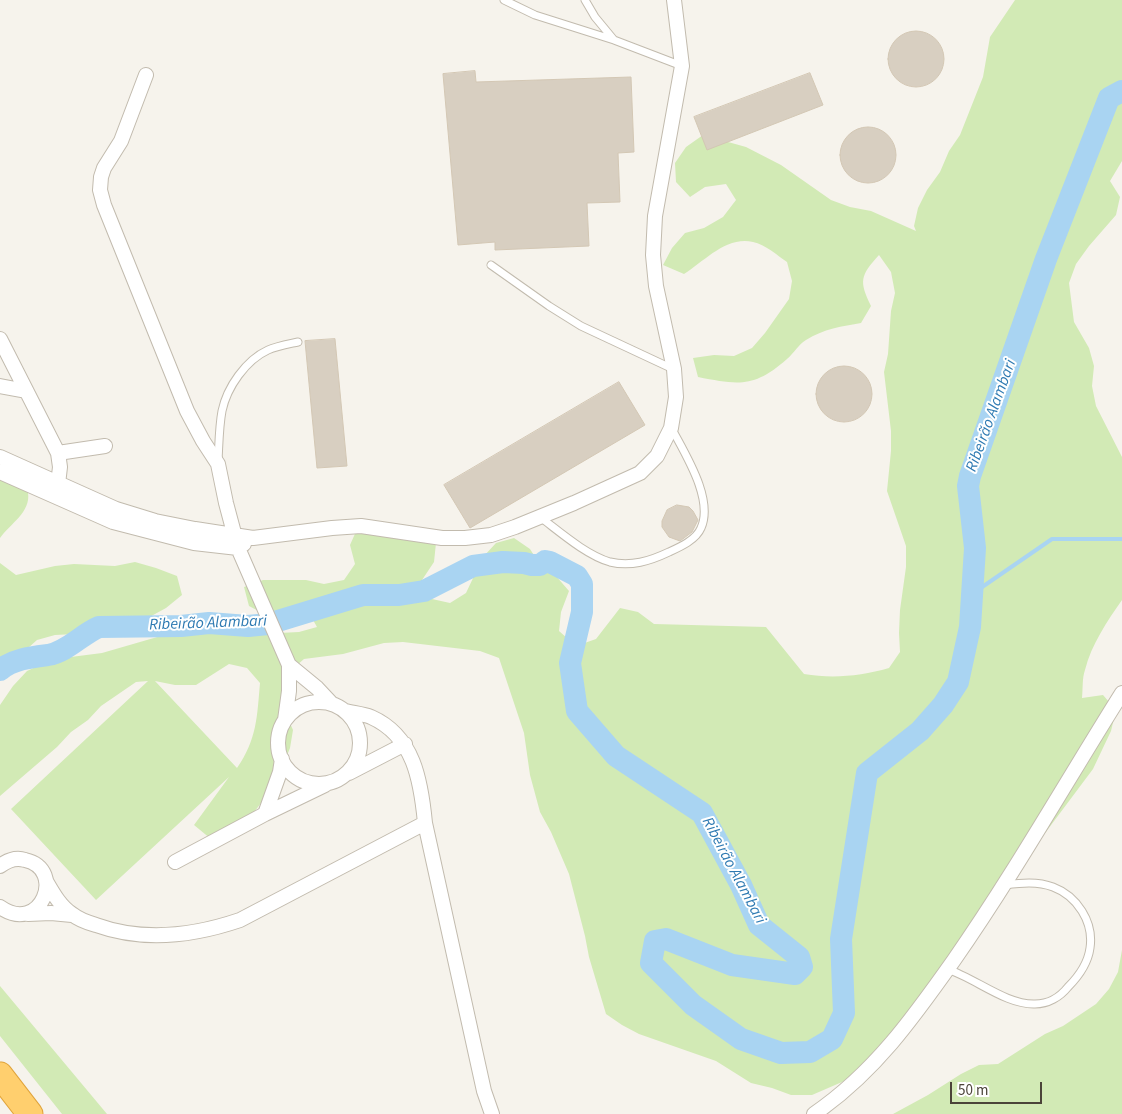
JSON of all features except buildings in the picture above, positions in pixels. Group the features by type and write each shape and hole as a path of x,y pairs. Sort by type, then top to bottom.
{"highway":[{"path":"0,1075 30,1114"}],"street":[{"path":"0,472 113,522 194,543 236,542 253,538 361,526 442,538 491,535 610,488 640,473 657,456 671,428 676,397 674,369 656,286 653,255 655,216 682,66 674,0"},
{"path":"146,75 121,141 104,168 100,190 104,205 187,411 218,464 236,542 287,660 289,691 285,720"},
{"path":"0,339 58,454 60,467 58,484"},
{"path":"0,386 26,391"},
{"path":"58,454 105,446"},
{"path":"0,457 116,509 236,542"},
{"path":"287,660 332,704 345,711 370,717 389,727 405,744 420,786 425,823 484,1091 492,1114"},
{"path":"814,1114 856,1080 898,1036 1004,886 1122,693"},
{"path":"329,783 306,782 292,773 282,759 278,746 279,732 285,720 294,710 306,704 319,702 332,704"},
{"path":"344,776 354,765 360,751 360,736 355,722 345,711"},
{"path":"174,862 405,744"},
{"path":"265,814 280,772 282,759"},
{"path":"0,907 7,912 15,914 51,913 72,915 115,932 135,935 177,934 213,930 240,920 425,823"},
{"path":"0,866 10,860 19,858 29,860 43,872 47,890 45,898 40,906 24,914"},
{"path":"46,881 58,900 72,915"}],"lane":[{"path":"504,0 535,15 614,40 682,66"},
{"path":"585,0 595,17 614,40"},
{"path":"491,265 548,306 581,326 674,369"},
{"path":"218,464 223,408 232,386 241,372 254,358 269,350 298,342"},
{"path":"540,517 586,550 609,562 629,564 652,560 692,540 701,528 705,510 700,488 690,462 671,428"},
{"path":"947,969 959,973 1019,1003 1036,1004 1050,1002 1064,992 1075,980 1086,962 1090,948 1090,933 1078,904 1066,893 1038,883 1004,886"}],"green space":[{"path":"1015,0 1122,0 1122,161 1110,181 1120,197 1116,215 1076,264 1069,283 1074,322 1089,348 1094,366 1092,386 1096,406 1122,457 1122,600 1091,651 1084,673 1082,698 1103,695 1116,710 1111,731 1093,769 870,1067 849,1079 812,1095 791,1095 751,1083 716,1061 639,1034 606,1014 589,957 569,874 540,812 530,775 524,733 499,658 480,651 403,642 384,643 343,654 304,659 289,672 281,691 285,712 293,730 290,748 275,785 251,816 211,839 194,825 229,777 96,900 11,809 148,681 136,682 101,706 88,720 71,732 57,747 0,796 0,705 13,686 27,671 44,663 63,658 102,653 198,627 241,630 259,634 299,632 317,627 308,611 268,616 249,606 244,587 263,580 306,580 324,584 344,580 355,564 350,545 358,527 436,543 434,562 422,580 432,599 450,603 466,593 483,557 496,543 514,538 530,549 540,565 556,576 569,591 561,612 559,631 576,646 596,639 620,608 638,612 654,624 766,627 804,674 847,676 889,668 900,652 900,610 906,567 906,546 887,491 891,431 884,372 895,293 891,272 879,255 868,268 863,284 871,306 861,323 833,328 813,336 803,342 790,357 755,380 725,382 698,377 693,358 714,355 734,356 752,348 789,299 792,281 787,262 767,248 753,242 743,241 725,246 684,274 663,265 672,248 685,233 704,228 723,217 736,200 726,184 705,187 690,197 676,182 675,163 686,147 703,135 746,147 781,165 831,200 850,207 871,211 916,231 914,226 918,208 927,190 940,172 949,151 960,135 983,77 990,37","holes":["229,664 247,668 260,683 258,707 249,747 237,768 155,681 175,685 196,685"]},
{"path":"0,461 21,474 27,488 28,500 23,512 0,538"},
{"path":"135,562 177,576 182,595 166,608 133,626 95,633 55,635 37,640 0,673 0,563 16,575 55,566 74,564 115,566"},
{"path":"1122,950 1122,1114 893,1114 979,1065 998,1064 1045,1034 1063,1026 1096,1004 1109,989 1118,972"},
{"path":"0,986 107,1114 62,1114 0,1036"}],"waterway":[{"name":"Ribeirão Alambari","path":"0,670 17,661 48,655 62,650 99,627 181,626 209,623 248,626 268,624 363,595 399,595 424,591 473,566 503,562 540,565 545,561 550,562 577,576 582,584 582,612 570,663 577,711 616,756 702,813 741,885 759,925 799,957 802,967 795,974 732,965 666,939 655,941 651,963 693,1005 741,1039 781,1053 810,1052 832,1039 844,1013 841,939 867,773 920,731 943,705 958,682 970,627 975,548 968,486 970,476 1046,259 1109,98 1122,91"},
{"path":"972,594 1052,539 1122,539"}]}
